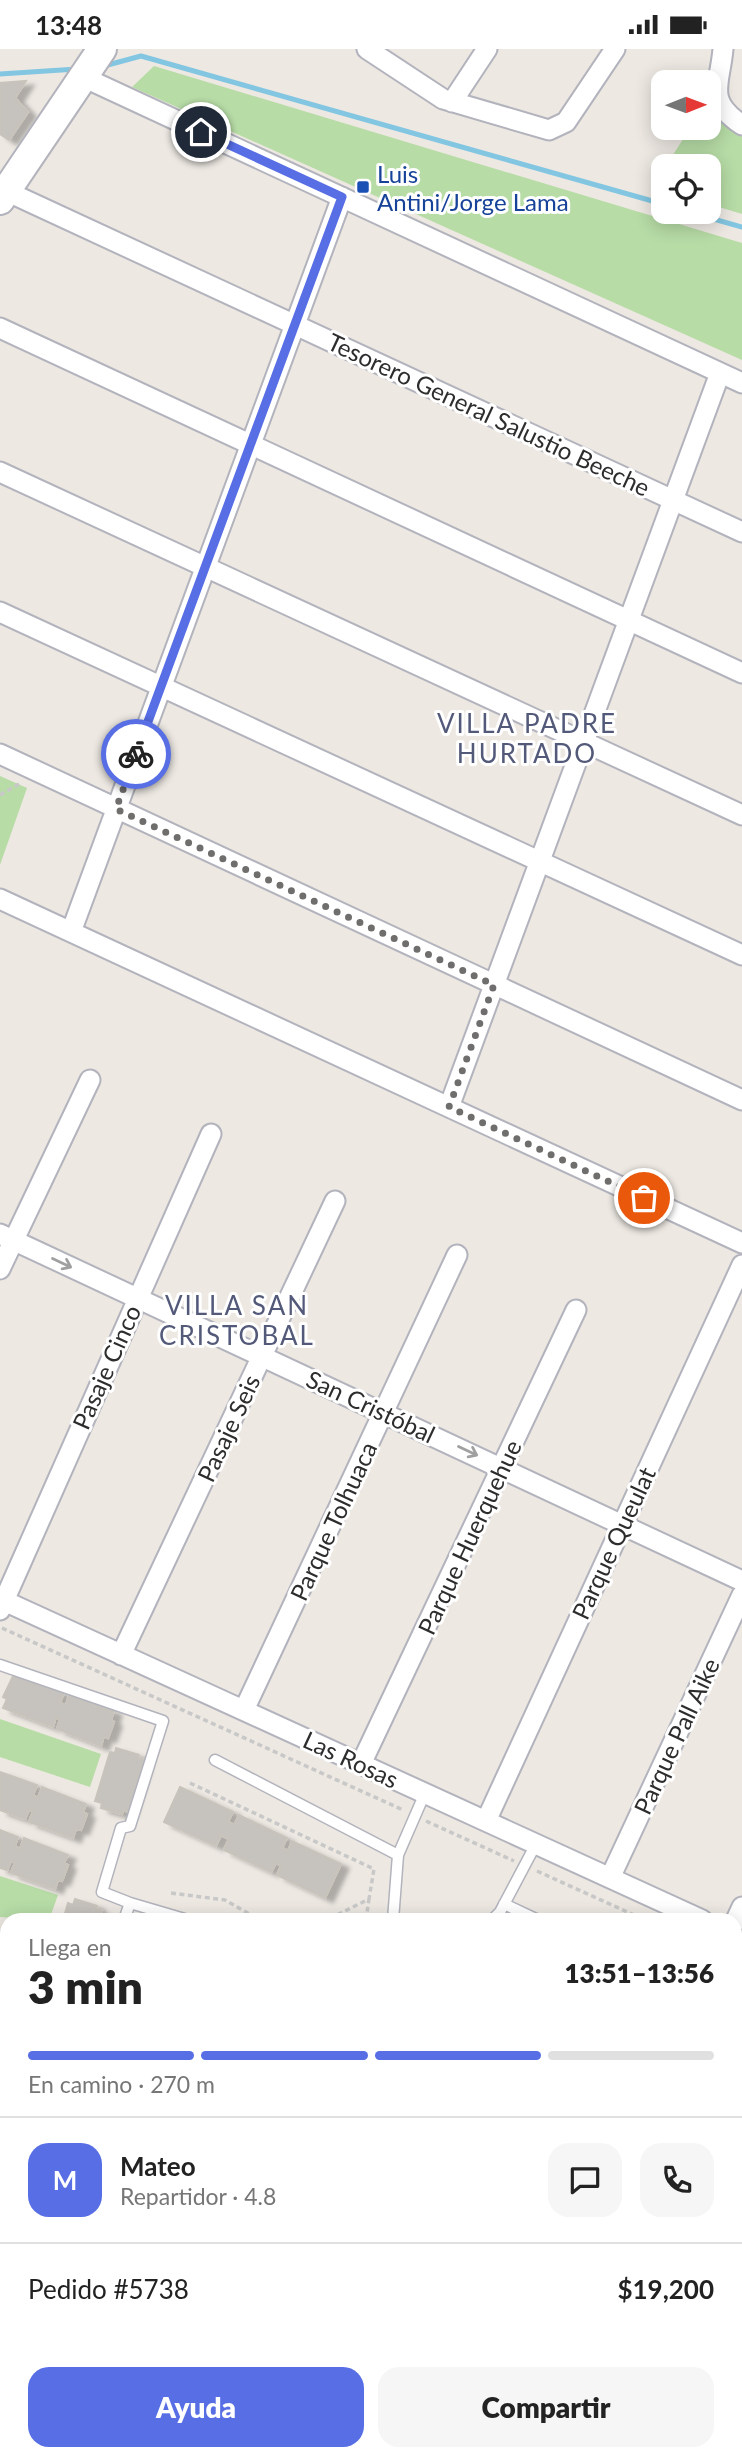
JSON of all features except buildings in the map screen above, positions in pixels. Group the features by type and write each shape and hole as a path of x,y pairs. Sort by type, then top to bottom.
{"main road":[{"path":"3,195 91,66"}],"street":[{"path":"367,49 434,95 541,129 556,128 566,122 615,49"},
{"path":"452,102 487,49"},
{"path":"723,49 717,74 717,95 724,110 742,125"},
{"path":"91,66 342,197 742,383"},
{"name":"Tesorero General Salustio Beeche","path":"3,195 295,324 742,532"},
{"path":"71,932 342,197"},
{"path":"0,328 742,673"},
{"path":"449,1107 720,373"},
{"path":"0,472 742,815"},
{"path":"0,612 742,955"},
{"path":"0,754 742,1100"},
{"path":"0,899 742,1243"},
{"path":"0,1269 7,1238 90,1080"},
{"name":"Pasaje Cinco","path":"1,1603 211,1134"},
{"name":"Pasaje Seis","path":"121,1654 335,1201"},
{"name":"San Cristóbal","path":"7,1238 742,1581"},
{"name":"Parque Tolhuaca","path":"244,1710 457,1255"},
{"name":"Parque Queulat","path":"486,1821 742,1265"},
{"name":"Parque Huerquehue","path":"361,1764 576,1310"},
{"name":"Parque Pall Aike","path":"610,1878 742,1594"},
{"name":"Las Rosas","path":"1,1603 121,1654 687,1913"}],"lane":[{"path":"0,1665 163,1721 130,1826 121,1828 102,1892 164,1913"},
{"path":"215,1760 398,1855"},
{"path":"394,1913 398,1855 425,1793"},
{"path":"497,1913 536,1844"},
{"path":"126,1913 130,1903"},
{"path":"504,1904 523,1913"}],"path":[{"path":"0,1627 630,1913"},
{"path":"190,1783 374,1869 367,1913"},
{"path":"171,1893 225,1900 248,1913"},
{"path":"341,1913 369,1899"}],"green space":[{"path":"154,66 651,216 651,224 679,224 742,243 742,360 132,87"},
{"path":"721,120 742,136 742,214 721,208 721,154 674,154 682,140 721,140"},
{"path":"0,776 27,788 0,865"},
{"path":"0,1719 101,1754 90,1787 0,1757"},
{"path":"0,1876 58,1895 52,1913 0,1913"}],"waterway":[{"path":"104,66 141,56 651,201"},
{"path":"0,74 77,69"},
{"path":"721,221 742,227"}],"way so far":[{"path":"136,754 116,809 494,985 449,1107 644,1198"}],"place":[{"name":"Luis Antini/Jorge Lama","path":"363,187"}],"district":[{"name":"VILLA PADRE HURTADO","path":"527,738"},
{"name":"VILLA SAN CRISTOBAL","path":"237,1320"}],"route":[{"path":"136,754 342,197 201,132"}]}
